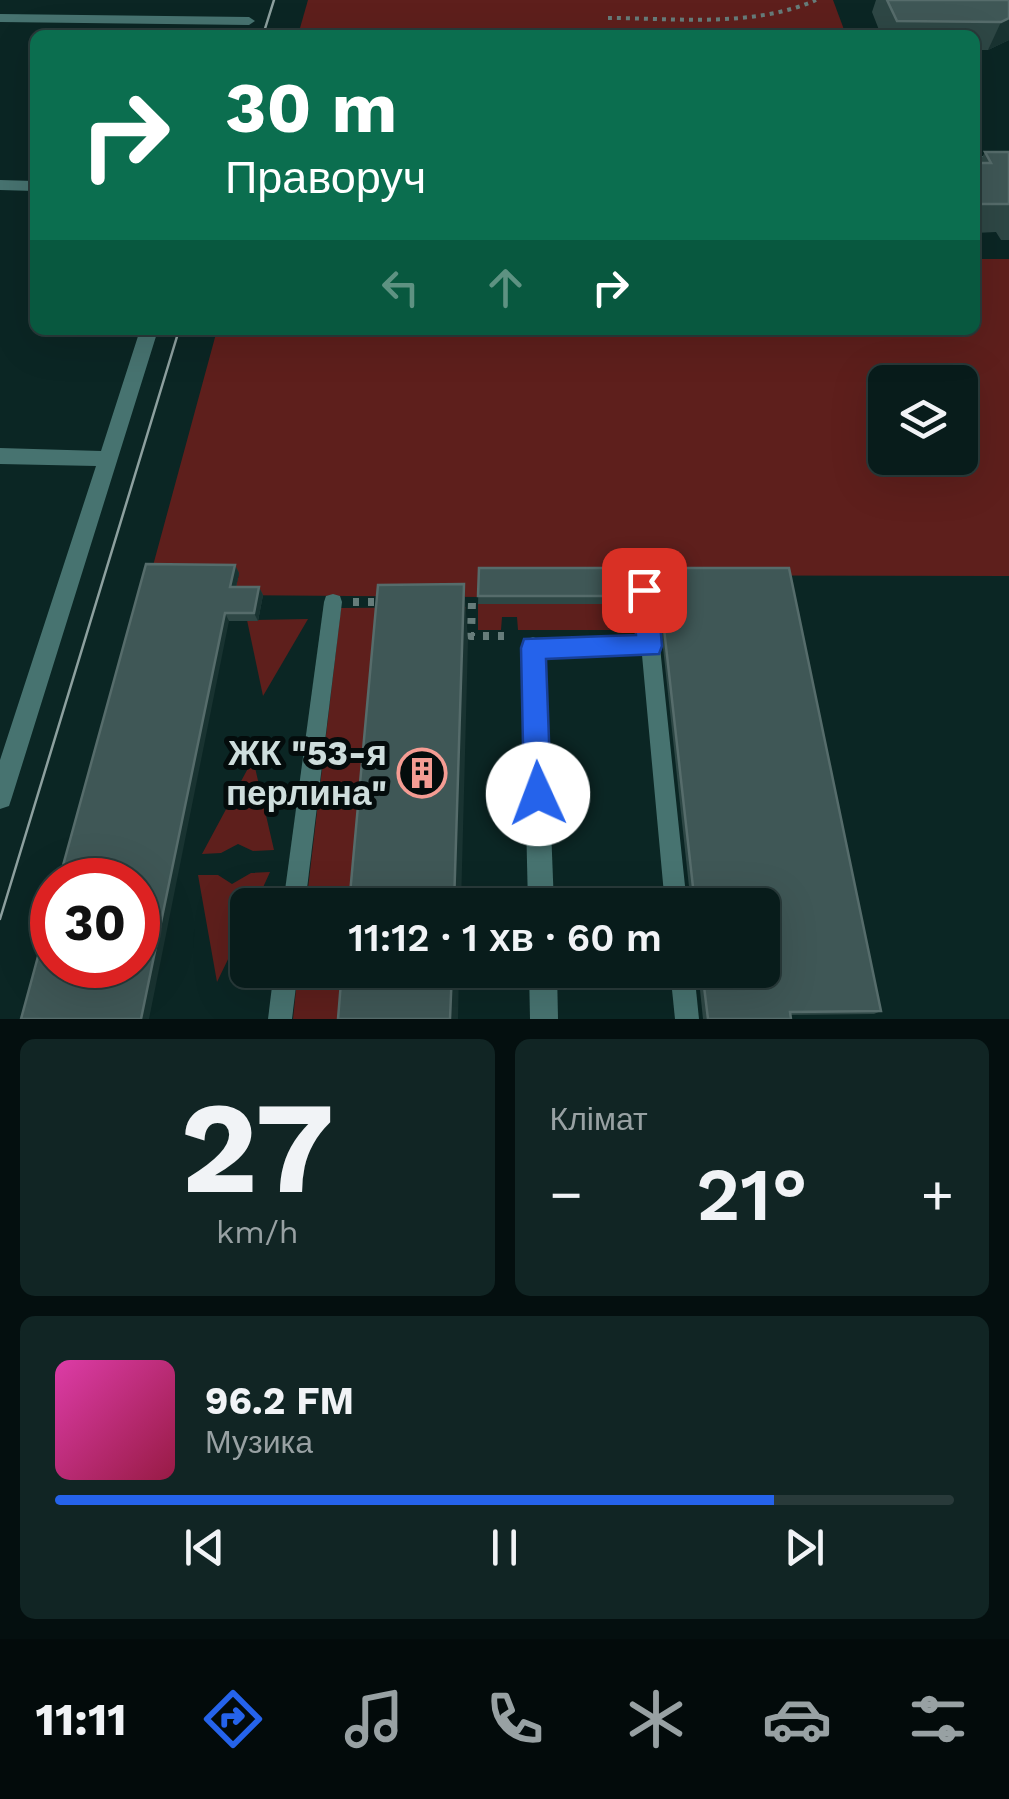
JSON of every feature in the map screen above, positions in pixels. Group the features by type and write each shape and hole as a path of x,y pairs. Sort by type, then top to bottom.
{"street":[{"path":"0,18 248,22"},
{"path":"0,185 30,186"},
{"path":"0,797 147,335"},
{"path":"0,456 107,460"},
{"path":"533,648 540,888"},
{"path":"543,988 544,1019"}],"lane":[{"path":"980,160 1009,160"},
{"path":"618,591 644,590 674,888"},
{"path":"296,888 332,602"},
{"path":"533,648 650,646"},
{"path":"280,1019 284,988"},
{"path":"684,988 687,1019"}],"path":[{"path":"593,18 772,14 800,9 816,0"},
{"path":"332,602 392,602"},
{"path":"452,602 472,602 471,636 514,636 533,648"}],"shaded area":[{"path":"308,0 833,0 844,30 299,30"},
{"path":"980,259 1009,259 1009,576 480,575 479,597 234,595 239,574 151,573 216,335 980,335"},
{"path":"478,604 613,604 616,630 518,630 517,617 502,617 501,630 478,630"},
{"path":"466,607 465,621 360,888 308,888 341,608"},
{"path":"308,619 263,696 247,620"},
{"path":"253,759 274,850 253,851 238,844 221,853 202,854"},
{"path":"270,872 263,888 230,888 230,955 217,982 198,875 218,875 232,884 251,873"},
{"path":"296,988 345,988 342,1019 293,1019"}],"building":[{"path":"887,0 1009,0 1009,18 1001,22 897,21"},
{"path":"985,152 1009,152 1009,204 980,204 980,163 991,163"},
{"path":"146,564 235,565 230,587 259,587 254,613 225,613 160,927 160,858 65,858"},
{"path":"479,568 789,568 881,1011 790,1012 791,1019 708,1019 704,988 780,988 780,888 693,888 658,575 647,570 609,576 610,592 635,596 478,596"},
{"name":"ЖК \"53-я перлина\"","path":"464,584 455,888 351,888 378,585"},
{"path":"30,986 147,988 141,1019 21,1019"},
{"path":"341,988 451,988 450,1019 338,1019"}],"tram line":[{"path":"265,30 274,0"},
{"path":"0,919 177,335"}],"place":[{"name":"ЖК \"53-я перлина\"","path":"422,773"}],"route":[{"path":"538,794 533,648 650,646 644,590"}]}
